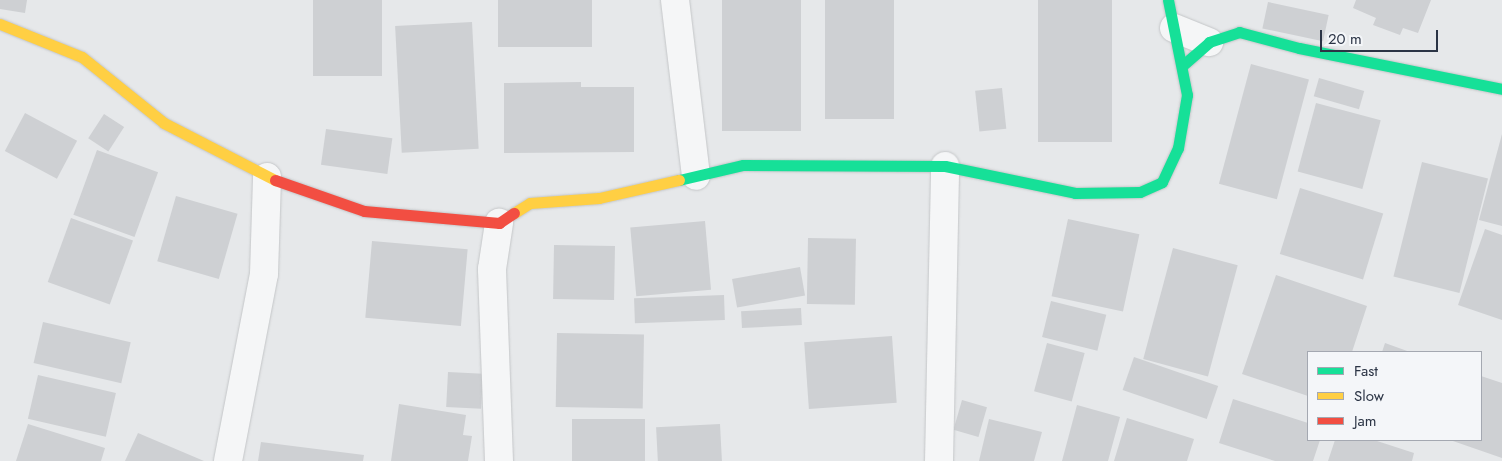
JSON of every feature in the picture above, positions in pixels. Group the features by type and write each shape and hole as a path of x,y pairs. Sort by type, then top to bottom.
{"street":[{"path":"675,0 696,176"},
{"path":"0,24 82,57 164,123 267,177 364,211 499,223 530,203 599,198 743,165 946,166 1075,193 1140,192 1162,182 1178,148 1187,95 1183,65 1168,0"},
{"path":"1174,28 1210,42"},
{"path":"1183,65 1210,42 1239,32 1299,48 1502,89"},
{"path":"939,461 946,166"},
{"path":"228,461 264,274 267,177"},
{"path":"499,223 492,268 499,461"}],"building":[{"path":"0,0 27,0 25,13 0,9"},
{"path":"313,0 382,0 382,76 313,76"},
{"path":"498,0 592,0 592,47 498,47"},
{"path":"722,0 801,0 801,131 722,131"},
{"path":"825,0 894,0 894,119 825,119"},
{"path":"1038,0 1112,0 1112,142 1038,142"},
{"path":"1356,0 1431,0 1418,33 1403,28 1400,35 1373,25 1376,18 1353,8"},
{"path":"1268,2 1329,15 1323,41 1262,28"},
{"path":"472,22 479,149 402,153 395,26"},
{"path":"1251,64 1309,80 1277,199 1219,184"},
{"path":"1319,78 1364,91 1359,109 1314,96"},
{"path":"581,82 581,87 634,87 634,152 504,153 504,83"},
{"path":"1002,88 1006,129 979,132 975,91"},
{"path":"1316,103 1381,120 1362,189 1298,172"},
{"path":"25,113 77,141 57,179 5,151"},
{"path":"104,114 124,127 108,151 88,138"},
{"path":"326,129 392,138 387,174 321,165"},
{"path":"1502,134 1502,226 1479,220"},
{"path":"97,150 158,172 134,237 73,215"},
{"path":"1422,162 1488,178 1459,293 1393,276"},
{"path":"1300,188 1383,213 1363,279 1280,254"},
{"path":"176,196 238,214 219,279 157,261"},
{"path":"71,218 133,241 110,304 48,282"},
{"path":"1068,219 1139,234 1123,311 1052,296"},
{"path":"705,221 711,290 636,296 630,228"},
{"path":"1485,229 1502,235 1502,320 1458,305"},
{"path":"808,238 856,239 855,305 807,304"},
{"path":"372,241 468,249 461,326 365,318"},
{"path":"554,245 615,246 614,300 553,299"},
{"path":"1173,248 1238,265 1208,376 1143,359"},
{"path":"800,267 805,296 737,308 732,279"},
{"path":"1276,275 1367,306 1352,351 1307,351 1307,396 1242,374"},
{"path":"724,295 725,320 635,323 634,298"},
{"path":"1051,301 1106,315 1097,351 1042,337"},
{"path":"801,308 802,325 742,328 741,311"},
{"path":"43,322 131,342 121,383 34,363"},
{"path":"557,333 644,335 643,409 556,407"},
{"path":"892,336 897,403 809,409 804,342"},
{"path":"1047,343 1085,353 1072,401 1034,391"},
{"path":"1385,343 1407,351 1382,351"},
{"path":"1134,357 1218,386 1207,419 1123,390"},
{"path":"448,372 483,374 481,409 446,407"},
{"path":"38,375 116,393 106,437 28,419"},
{"path":"1482,376 1502,383 1502,458 1453,441 1482,441"},
{"path":"1233,399 1307,423 1307,441 1320,441 1313,461 1275,461 1219,443"},
{"path":"962,400 987,407 978,437 953,430"},
{"path":"399,404 466,415 463,435 472,436 468,461 391,461"},
{"path":"1077,405 1120,417 1108,461 1062,461"},
{"path":"1127,418 1194,439 1187,461 1114,461"},
{"path":"572,419 645,419 645,461 572,461"},
{"path":"989,419 1042,432 1034,461 979,461"},
{"path":"28,424 105,448 101,461 16,461"},
{"path":"720,424 722,461 658,461 656,427"},
{"path":"138,433 204,461 125,461"},
{"path":"1335,441 1377,441 1414,453 1412,461 1328,461"},
{"path":"261,442 364,455 363,461 258,461"}],"traffic: fast":[{"path":"679,180 743,165 945,166 1075,193 1140,192 1162,182 1178,148 1187,95 1168,0"},
{"path":"1183,65 1209,42 1239,32 1299,48 1502,89"}],"traffic: slow":[{"path":"0,24 82,57 164,123 275,180"},
{"path":"514,213 530,203 599,198 679,180"}],"traffic: jam":[{"path":"275,180 364,211 499,223 514,213"}]}
